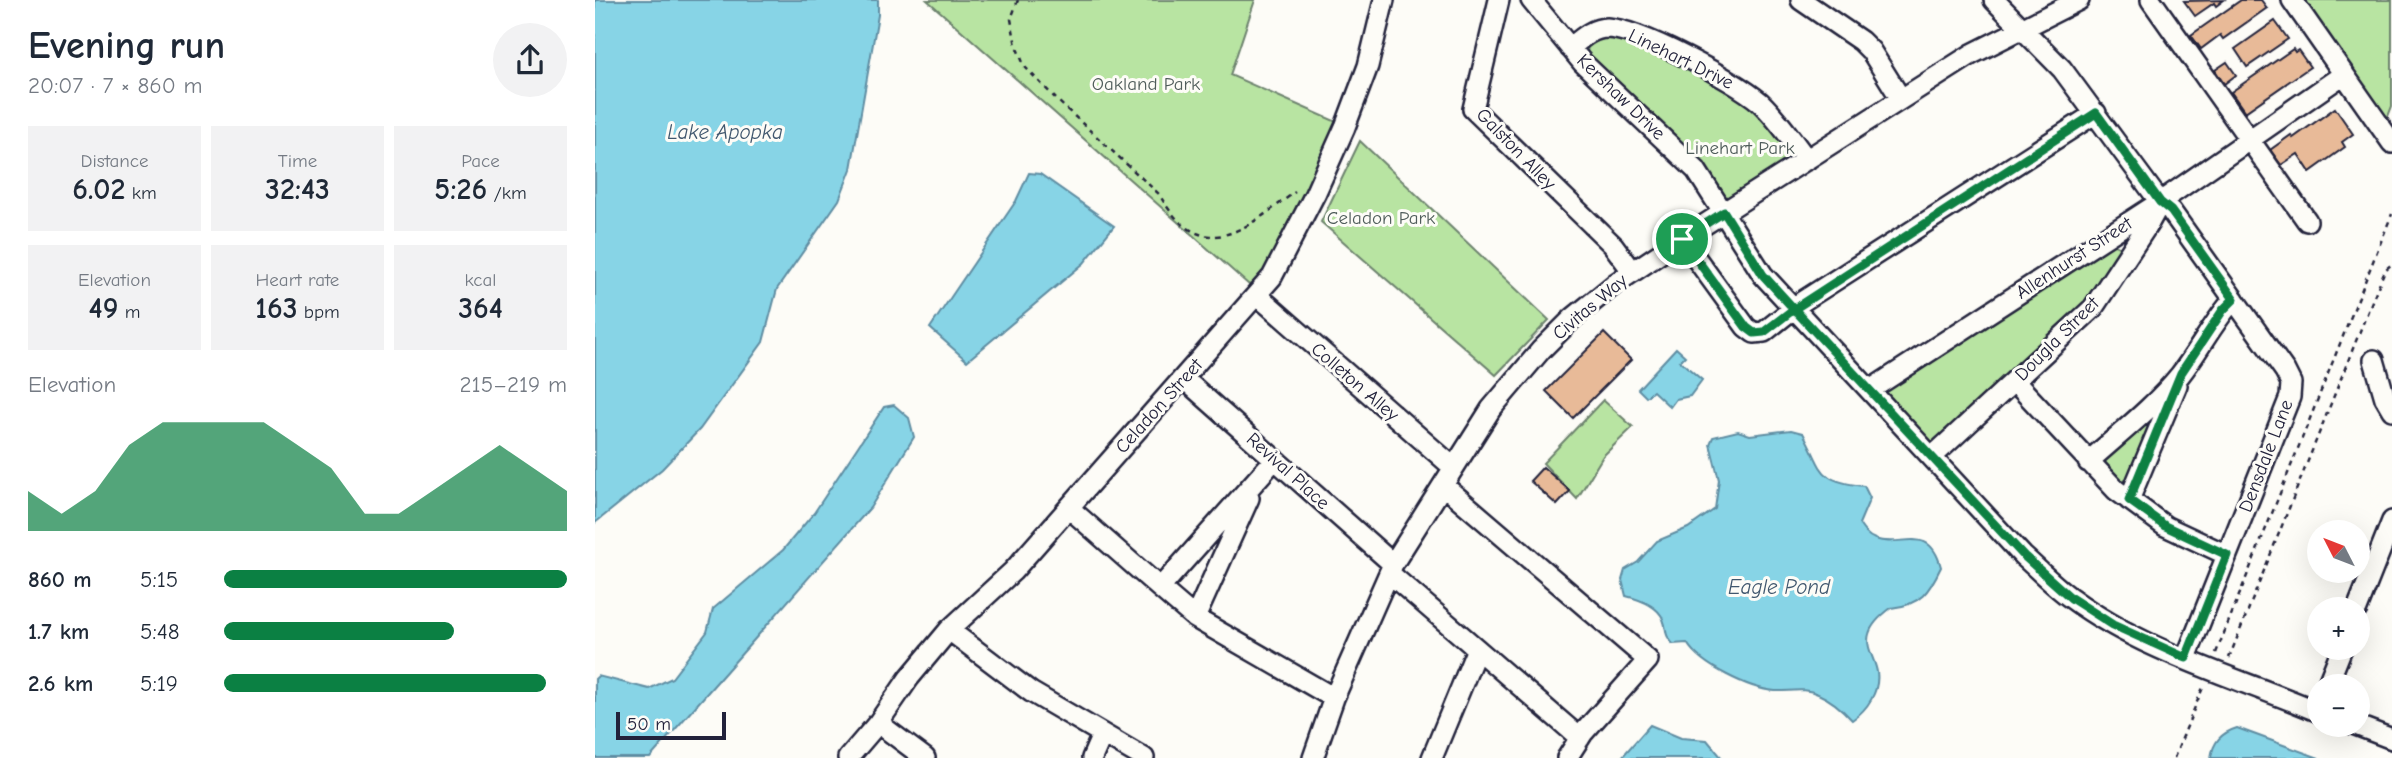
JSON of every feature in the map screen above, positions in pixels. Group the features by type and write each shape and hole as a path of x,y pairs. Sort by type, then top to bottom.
{"street":[{"name":"Celadon Street","path":"848,758 949,630 1013,571 1272,277 1291,243 1345,127 1368,66 1384,0"},
{"name":"Galston Alley","path":"1499,0 1473,109 1613,245 1633,272"},
{"name":"Kershaw Drive","path":"1531,0 1582,62 1696,170 1763,275 2024,556 2071,598 2113,625 2210,669 2307,705"},
{"path":"1801,0 1861,41 1871,51 1901,99"},
{"name":"Densdale Lane","path":"1994,0 2062,69 2160,202 2171,211 2291,383 2290,397 2186,658"},
{"name":"Civitas Way","path":"1313,758 1335,698 1391,568 1491,410 1541,350 1573,318 1682,239 1972,54 2079,0"},
{"path":"2151,0 2307,222"},
{"path":"2292,0 2392,143"},
{"name":"Linehart Drive","path":"1570,48 1587,34 1605,28 1632,32 1729,80 1759,101 1775,117 1807,160"},
{"name":"Allenhurst Street","path":"1870,390 2160,202 2344,74"},
{"path":"1682,239 1746,327 1754,333 1764,332 1794,309 2096,113"},
{"name":"Dougla Street","path":"1932,457 2093,308 2160,202"},
{"name":"Colleton Alley","path":"1257,295 1453,467"},
{"path":"2088,462 2164,393 2181,373 2223,310 2234,299"},
{"path":"2374,360 2385,398 2392,410"},
{"path":"2129,500 2181,373"},
{"name":"Revival Place","path":"1183,378 1275,459 1478,649 1580,738"},
{"path":"2014,381 2088,462 2129,500 2165,526 2227,555"},
{"path":"1160,588 1275,459"},
{"path":"1195,618 1242,515 1252,485"},
{"path":"1443,485 1648,660 1580,738 1567,758"},
{"path":"1069,508 1195,618 1335,698"},
{"path":"2362,597 2392,521"},
{"path":"949,630 1031,692 1143,758"},
{"path":"1433,758 1478,649"},
{"path":"878,723 925,758"},
{"path":"2370,731 2392,739"},
{"path":"1092,758 1102,735"}],"path":[{"path":"1018,0 1012,12 1011,24 1025,67 1159,194 1168,209 1188,229 1201,237 1221,237 1262,216 1295,192 1301,184"},
{"path":"2174,758 2392,214"},
{"path":"2229,659 2374,296 2385,270 2392,264"}],"green space":[{"name":"Oakland Park","path":"927,0 1255,0 1230,75 1339,123 1263,275 1249,285"},
{"path":"2303,0 2392,0 2392,106 2387,119"},
{"name":"Linehart Park","path":"1617,37 1684,65 1741,97 1777,132 1791,152 1790,159 1729,200 1722,197 1701,162 1587,53 1588,45 1595,39"},
{"name":"Celadon Park","path":"1360,141 1549,320 1496,375 1321,222"},
{"path":"2110,243 2119,247 2118,256 2089,302 1940,440 1931,442 1891,401 1886,392 1889,386"},
{"path":"1603,400 1633,427 1603,456 1577,499 1543,463"},
{"path":"2162,403 2126,486 2118,485 2100,461"}],"water":[{"name":"Lake Apopka","path":"595,0 878,0 878,15 851,169 839,200 777,289 763,342 700,429 662,469 595,523"},
{"path":"1029,173 1040,174 1114,226 1084,263 967,361 930,328 1016,201"},
{"path":"1676,348 1685,356 1680,361 1702,380 1690,396 1676,399 1670,407 1653,391 1646,397 1638,389"},
{"path":"894,405 909,418 914,437 870,508 650,758 595,758 595,679 598,676 649,689 672,678 707,632 713,609 783,550 814,513 884,407"},
{"name":"Eagle Pond","path":"1791,430 1803,433 1819,465 1829,477 1864,486 1870,498 1859,524 1867,535 1885,541 1922,541 1936,553 1941,567 1923,596 1910,604 1891,608 1873,626 1868,644 1877,672 1876,686 1863,711 1852,720 1836,705 1818,694 1802,690 1775,691 1752,686 1703,660 1687,643 1673,644 1657,610 1626,596 1622,580 1625,570 1638,562 1657,541 1688,528 1715,509 1719,480 1710,444 1713,437 1738,431 1750,435"},
{"path":"1650,725 1681,738 1707,740 1722,758 1621,758"},
{"path":"2237,728 2319,758 2211,758 2219,739"}],"building":[{"path":"2224,0 2216,6 2214,3 2195,16 2184,1"},
{"path":"2241,0 2261,0 2267,8 2223,39 2220,35 2201,49 2191,35"},
{"path":"2275,21 2288,39 2247,67 2235,49"},
{"path":"2293,49 2295,52 2298,50 2310,67 2245,112 2231,92"},
{"path":"2227,62 2236,75 2224,84 2215,70"},
{"path":"2335,108 2353,134 2342,142 2345,147 2310,172 2298,154 2281,165 2270,150 2291,135 2293,138"},
{"path":"1604,333 1631,360 1573,418 1546,391"},
{"path":"1543,467 1570,491 1557,505 1530,481"}],"route":[{"path":"1682,239 1724,212 1763,275 1794,309 2096,113 2234,299 2223,310 2181,373 2129,500 2165,526 2227,555 2186,658 2113,625 2071,598 2024,556 1794,309 1764,332 1754,333 1746,327 1682,239"}]}
